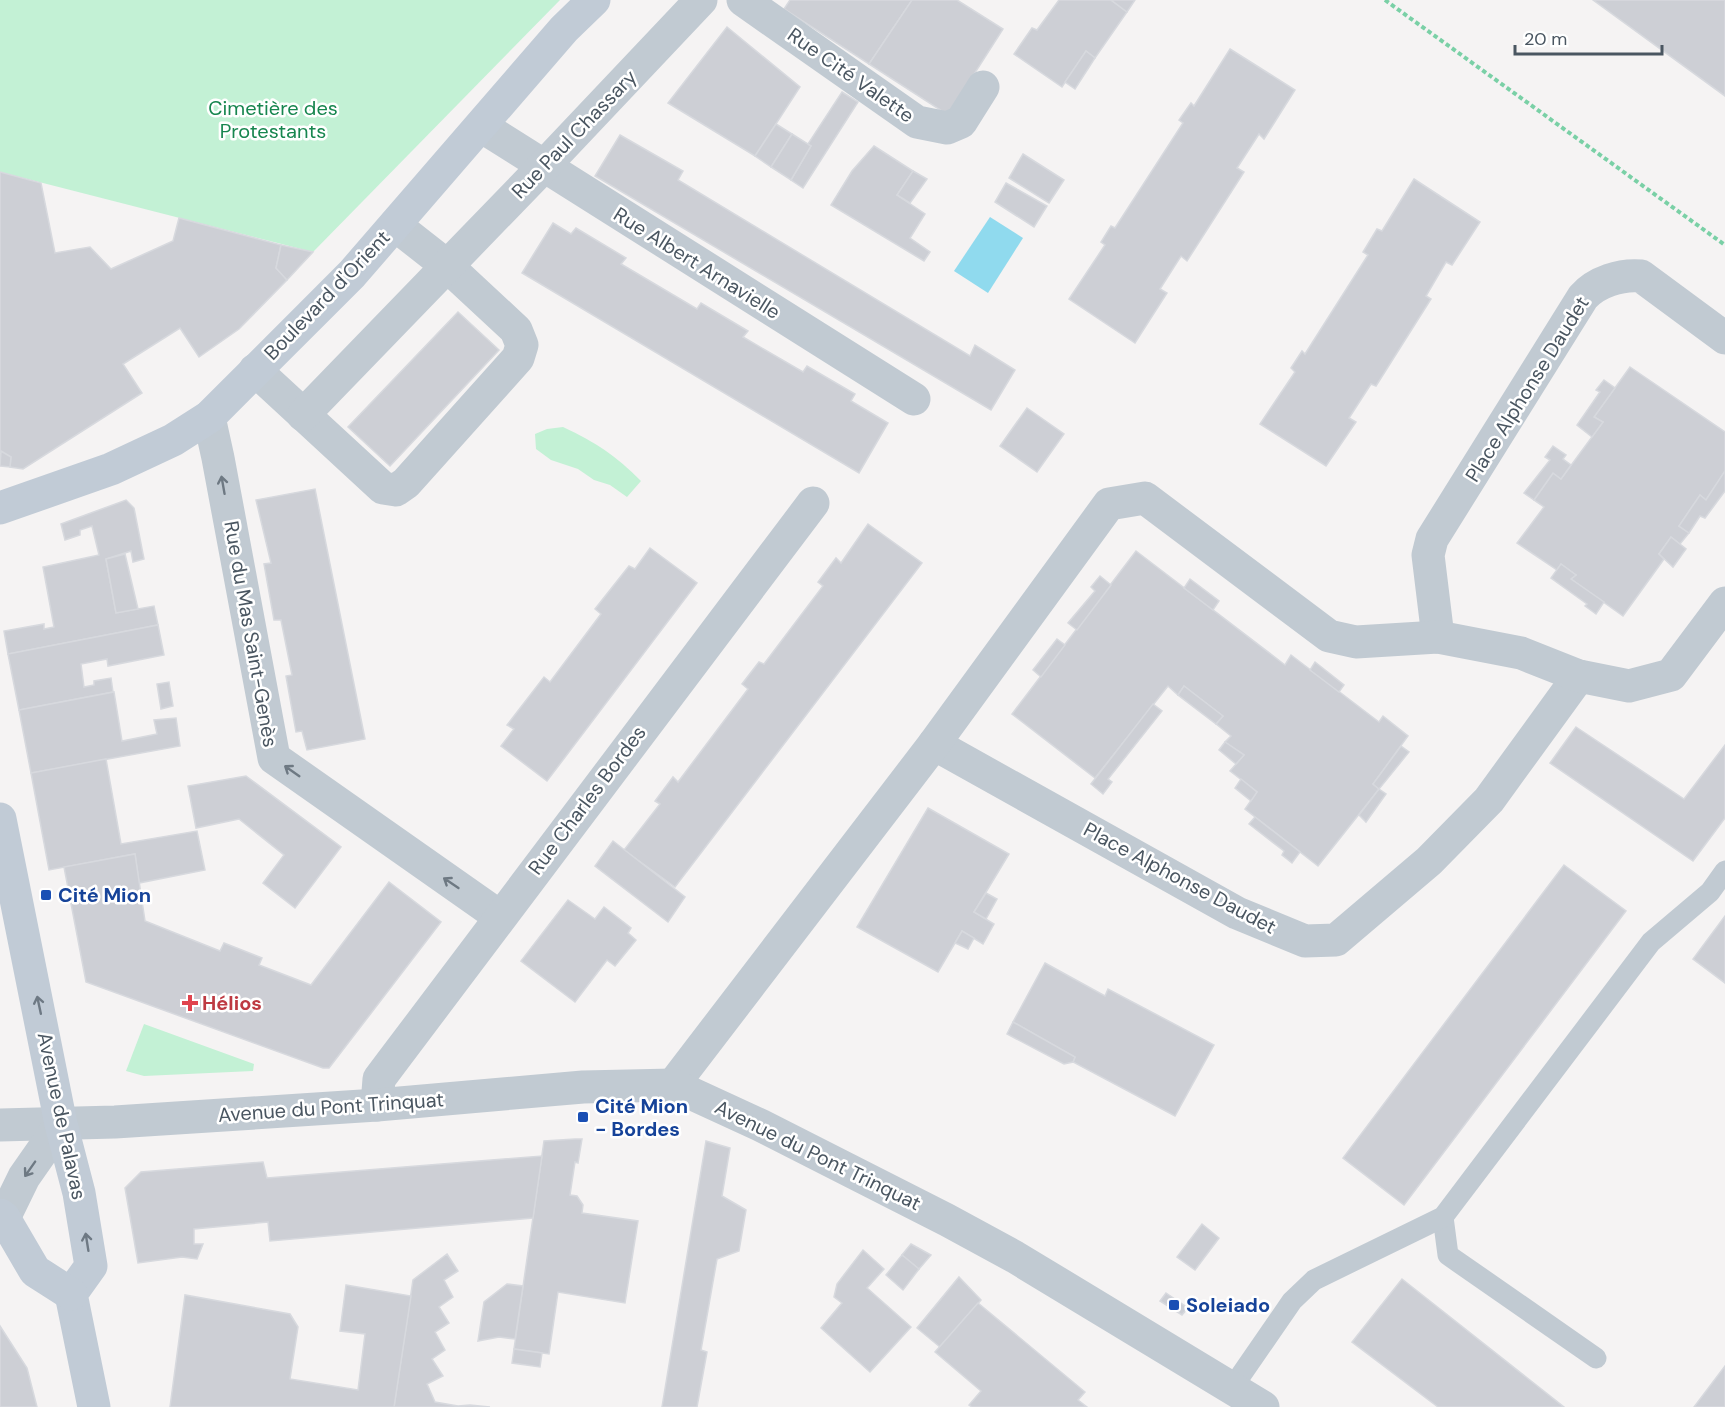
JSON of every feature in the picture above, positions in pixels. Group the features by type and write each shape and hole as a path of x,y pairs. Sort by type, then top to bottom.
{"main road":[{"name":"Boulevard d'Orient","path":"0,507 111,469 172,440 209,417 352,274 564,29 594,0"},
{"name":"Avenue de Palavas","path":"0,819 61,1124 79,1193 91,1266 72,1294"},
{"path":"2,1217 35,1271 72,1294 94,1407"}],"street":[{"name":"Rue Paul Chassary","path":"303,415 701,0"},
{"name":"Rue Cité Valette","path":"743,0 917,122 947,128 961,122 983,87"},
{"name":"Rue Albert Arnavielle","path":"481,126 914,399"},
{"path":"255,370 383,488 396,490 406,483 518,358 522,345 516,330 446,265 395,225"},
{"name":"Place Alphonse Daudet","path":"1438,637 1428,555 1432,539 1583,297 1591,288 1628,275 1641,276 1725,338"},
{"name":"Rue du Mas Saint-Genès","path":"209,417 274,758 499,916"},
{"path":"673,1085 934,744 1109,504 1145,498 1329,636 1356,642 1438,637 1521,653 1579,676 1629,686 1671,675 1725,603"},
{"name":"Rue Charles Bordes","path":"377,1105 379,1079 499,916 813,503"},
{"name":"Place Alphonse Daudet","path":"934,744 1237,913 1305,941 1336,940 1429,861 1489,800 1579,676"},
{"name":"Avenue du Pont Trinquat","path":"0,1125 61,1124 377,1105 583,1087 673,1085 760,1125 1015,1257 1263,1407"},
{"path":"2,1217 24,1177 61,1124"}],"lane":[{"path":"1232,1388 1292,1301 1314,1280 1443,1217 1651,942 1710,892 1725,871"},
{"path":"1443,1217 1448,1255 1596,1358"}],"path":[{"path":"1385,0 1725,245"}],"green space":[{"name":"Cimetière des Protestants","path":"0,0 560,0 313,252 0,172"},
{"path":"563,427 605,450 641,481 627,497 610,485 594,480 578,469 551,460 536,449 535,434 547,429"},
{"path":"144,1024 254,1064 253,1071 144,1076 126,1071"}],"water":[{"path":"990,217 1023,238 988,293 954,271"}],"building":[{"path":"790,0 912,0 869,64 784,9"},
{"path":"912,0 957,0 1003,29 948,115 869,64"},
{"path":"1059,0 1111,0 1127,12 1095,58 1086,51 1062,87 1014,54 1032,28 1037,30"},
{"path":"1111,0 1135,0 1127,12"},
{"path":"1593,0 1725,0 1725,96"},
{"path":"727,27 800,87 755,156 668,103"},
{"path":"1230,49 1295,90 1264,139 1259,134 1237,168 1244,172 1187,261 1181,256 1160,289 1167,293 1135,343 1069,299 1105,245 1101,242 1111,226 1115,228 1183,123 1179,120 1191,103 1194,106"},
{"path":"1086,51 1095,58 1075,89 1065,82"},
{"path":"842,92 858,102 803,188 791,180 811,146 808,144"},
{"path":"776,124 792,134 771,167 755,156"},
{"path":"792,134 811,146 791,180 771,167"},
{"path":"620,135 683,171 678,180 970,356 975,345 1015,370 991,410 595,176"},
{"path":"874,146 913,171 897,195 925,214 910,238 930,252 924,261 831,205 852,171"},
{"path":"1023,154 1064,180 1049,203 1009,178"},
{"path":"913,171 927,179 910,203 897,195"},
{"path":"0,172 41,183 55,253 90,247 111,269 173,241 179,218 281,245 276,268 287,280 239,329 199,357 180,328 123,364 142,393 23,469 10,467 11,457 0,452"},
{"path":"1414,179 1480,222 1452,265 1446,262 1426,296 1431,299 1376,386 1371,384 1349,418 1356,422 1326,466 1260,424 1295,372 1291,368 1302,351 1305,354 1368,255 1363,252 1377,229 1382,231"},
{"path":"1006,183 1047,206 1034,227 995,202"},
{"path":"553,223 571,234 576,228 626,258 621,264 697,309 701,303 748,331 743,337 803,372 807,366 855,394 851,401 888,423 859,473 522,273"},
{"path":"281,245 313,252 287,280 276,268"},
{"path":"458,312 499,350 390,466 348,427"},
{"path":"1630,367 1725,432 1725,471 1706,500 1700,495 1679,526 1689,533 1680,544 1671,537 1659,554 1664,559 1623,616 1571,579 1576,575 1561,564 1557,570 1517,543 1544,507 1534,500 1553,473 1561,479 1603,422 1594,417"},
{"path":"1604,380 1615,388 1594,417 1603,422 1592,437 1577,425 1600,392 1596,390"},
{"path":"1027,408 1064,434 1037,472 1000,446"},
{"path":"1553,446 1566,455 1563,459 1571,465 1561,479 1553,473 1534,500 1524,493 1550,460 1545,457"},
{"path":"1,451 11,457 10,467 0,466"},
{"path":"1725,471 1725,491 1705,518 1700,516 1689,533 1679,526 1700,495 1706,500"},
{"path":"315,489 365,739 307,750 302,731 296,732 286,676 292,675 281,620 274,620 264,564 271,563 256,500"},
{"path":"126,500 134,508 144,559 133,562 131,551 106,559 116,613 154,606 158,625 8,654 4,631 44,624 44,629 54,627 43,567 99,555 92,526 80,530 80,535 65,540 61,524"},
{"path":"868,524 922,563 675,887 624,850 660,804 655,801 673,777 678,782 748,689 742,684 759,662 764,664 823,586 818,582 836,558 841,563"},
{"path":"1671,537 1686,549 1673,567 1659,554"},
{"path":"650,548 697,583 547,781 501,746 514,729 507,725 544,677 550,682 601,614 595,609 629,566 635,569"},
{"path":"1136,551 1285,665 1291,655 1379,722 1383,716 1408,736 1373,784 1379,789 1318,866 1245,809 1257,792 1230,771 1244,755 1225,742 1231,736 1216,724 1223,716 1184,686 1178,695 1168,686 1095,778 1012,714"},
{"path":"125,554 138,609 116,613 106,559"},
{"path":"1561,564 1576,575 1571,579 1604,602 1596,614 1585,606 1587,604 1551,578"},
{"path":"1100,576 1111,585 1077,630 1068,623 1095,591 1091,587"},
{"path":"1190,579 1219,601 1213,610 1184,588"},
{"path":"158,625 164,655 108,666 107,659 81,664 84,687 94,685 94,681 111,678 113,692 19,710 8,654"},
{"path":"1057,639 1065,645 1041,677 1033,670"},
{"path":"1315,662 1344,685 1339,692 1310,670"},
{"path":"169,682 173,706 161,709 157,684"},
{"path":"1184,686 1223,716 1216,724 1178,695"},
{"path":"114,692 122,741 157,734 154,720 176,718 180,746 31,773 19,710"},
{"path":"1153,704 1162,711 1108,779 1112,782 1103,794 1091,784"},
{"path":"1576,727 1684,799 1725,745 1725,818 1693,861 1550,763"},
{"path":"1225,742 1244,755 1236,764 1219,750"},
{"path":"1401,746 1409,752 1379,789 1373,784"},
{"path":"106,759 121,844 197,831 205,870 139,883 135,854 49,870 31,773"},
{"path":"246,776 341,847 295,908 263,883 284,855 239,819 196,828 188,786"},
{"path":"1241,779 1257,792 1251,801 1235,788"},
{"path":"1379,789 1386,794 1366,822 1359,815"},
{"path":"928,808 1009,854 974,912 994,924 983,944 962,931 938,972 857,927"},
{"path":"1255,817 1300,852 1292,863 1282,855 1284,851 1249,824"},
{"path":"613,841 685,897 668,922 595,866"},
{"path":"135,854 145,921 220,951 224,943 262,958 259,965 311,985 389,882 441,922 329,1068 323,1068 86,982 64,867"},
{"path":"1564,865 1626,911 1404,1205 1343,1158"},
{"path":"986,893 997,899 986,919 974,912"},
{"path":"568,900 595,919 604,907 631,928 628,933 636,940 615,966 607,960 575,1002 521,961"},
{"path":"1725,916 1725,983 1693,959"},
{"path":"962,931 974,938 968,949 955,943"},
{"path":"1045,963 1105,996 1108,989 1214,1045 1175,1116 1073,1062 1075,1057 1013,1022"},
{"path":"1013,1022 1075,1057 1073,1062 1064,1064 1007,1034"},
{"path":"582,1139 578,1163 575,1162 570,1195 577,1196 583,1205 582,1213 638,1221 625,1303 558,1292 549,1354 514,1349 544,1141"},
{"path":"706,1141 730,1148 722,1196 746,1210 739,1251 717,1259 701,1350 707,1352 697,1407 662,1407"},
{"path":"542,1156 533,1218 270,1241 268,1222 194,1229 194,1244 203,1244 197,1259 182,1257 138,1263 125,1188 141,1172 263,1162 267,1178"},
{"path":"1202,1224 1219,1238 1195,1270 1177,1257"},
{"path":"911,1244 931,1255 919,1269 902,1255"},
{"path":"863,1250 884,1269 867,1288 911,1327 870,1372 821,1328 842,1303 834,1297 837,1284"},
{"path":"447,1254 458,1271 444,1280 453,1297 439,1307 449,1323 435,1332 445,1350 432,1359 443,1376 427,1384 435,1402 458,1406 490,1407 394,1407 413,1280"},
{"path":"902,1255 919,1269 903,1290 886,1275"},
{"path":"959,1277 981,1300 940,1347 917,1328"},
{"path":"1402,1279 1564,1407 1438,1407 1352,1342"},
{"path":"507,1284 523,1286 515,1339 499,1337 478,1341 484,1302"},
{"path":"346,1285 411,1296 394,1407 170,1407 185,1295 290,1314 298,1327 290,1379 358,1390 365,1334 340,1331"},
{"name":"Soleiado","path":"1166,1293 1188,1308 1182,1315 1160,1301"},
{"path":"978,1303 1085,1392 1078,1400 1087,1407 972,1407 969,1405 981,1391 935,1352"},
{"path":"0,1326 27,1368 37,1407 0,1407"},
{"path":"514,1349 542,1353 540,1367 512,1363"},
{"path":"1725,1366 1725,1407 1694,1407"}],"place":[{"name":"Cité Mion","path":"46,895"},
{"name":"Hélios","path":"190,1003"},
{"name":"Cité Mion - Bordes","path":"583,1117"},
{"name":"Soleiado","path":"1174,1305"}]}
